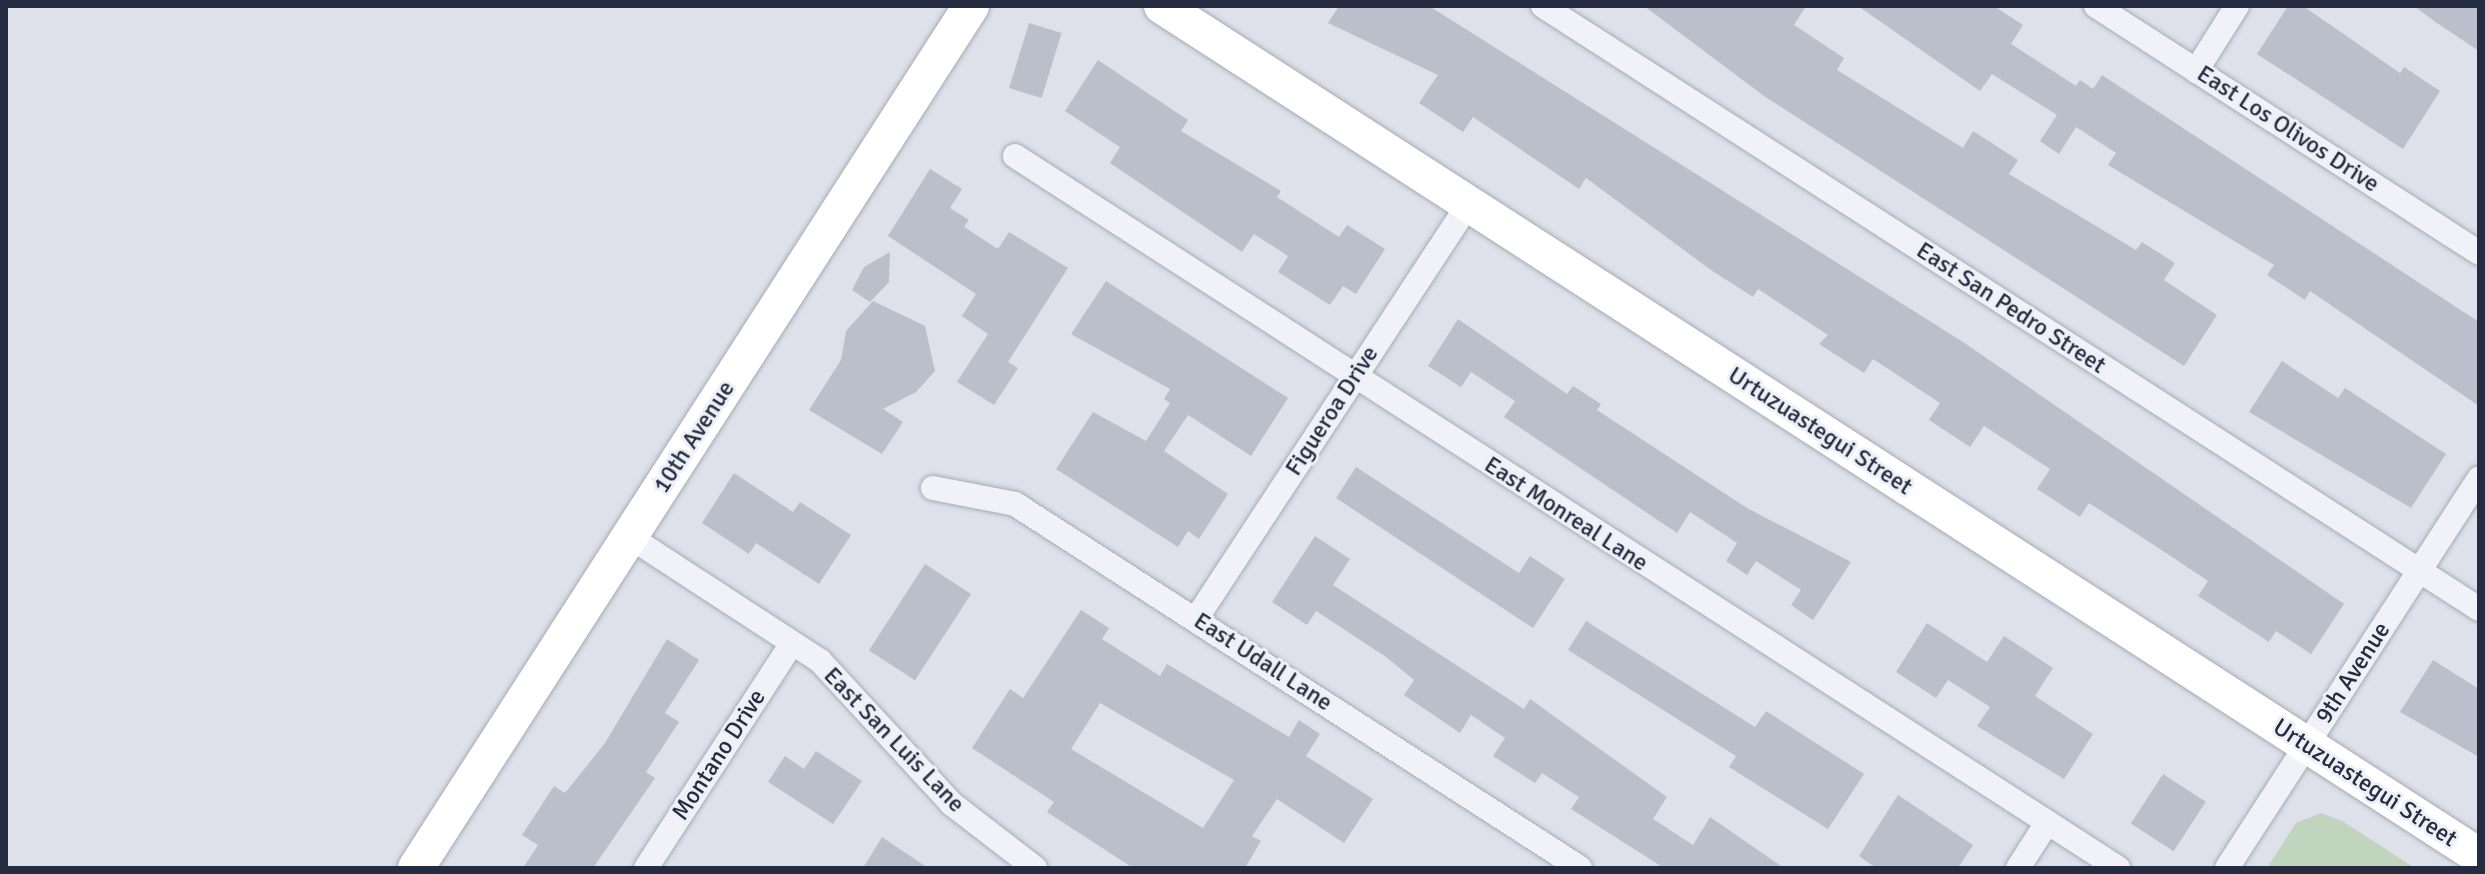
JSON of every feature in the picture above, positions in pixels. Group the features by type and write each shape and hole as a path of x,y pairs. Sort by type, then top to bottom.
{"main road":[{"name":"10th Avenue","path":"416,868 971,6"},
{"name":"Urtuzuastegui Street","path":"1162,6 2479,856"}],"street":[{"name":"East San Pedro Street","path":"1543,6 2479,609"},
{"name":"East Los Olivos Drive","path":"2096,6 2479,253"},
{"path":"2196,71 2237,6"},
{"name":"East Monreal Lane","path":"1015,156 1354,378 2118,868"},
{"name":"Figueroa Drive","path":"1196,619 1469,204"},
{"name":"9th Avenue","path":"2227,868 2479,478"},
{"name":"East Udall Lane","path":"933,488 1015,504 1580,868"},
{"name":"East San Luis Lane","path":"630,537 792,643 854,693 952,804 1010,861 1035,868"},
{"name":"Montano Drive","path":"646,868 792,643"},
{"path":"2018,868 2047,823"}],"green space":[{"path":"2321,813 2342,821 2415,868 2267,868 2296,823"}],"building":[{"path":"1339,6 1429,6 1963,342 2344,604 2311,654 2276,631 2269,642 2198,596 2208,581 2163,551 2089,503 2080,517 2037,489 2050,469 1984,426 1970,447 1929,420 1940,403 1873,359 1864,373 1819,344 1828,335 1758,289 1753,297 1711,270 1586,178 1579,189 1473,117 1463,132 1419,103 1438,75 1328,23"},
{"path":"1644,6 1806,6 1794,25 1844,58 1837,70 1963,148 1973,131 2018,160 2009,174 2136,250 2142,242 2175,263 2164,280 2217,315 2184,366 1764,96"},
{"path":"1858,6 1994,6 2023,25 2011,44 2076,86 2080,80 2093,89 2102,75 2479,322 2479,406 2310,291 2305,300 2267,275 2274,265 2108,165 2116,153 2076,127 2059,154 2040,141 2057,115 1992,74 1980,91"},
{"path":"2288,6 2303,6 2400,73 2404,67 2440,91 2403,149 2257,54"},
{"path":"2414,6 2479,6 2479,51 2434,21"},
{"path":"1029,23 1062,33 1042,98 1009,88"},
{"path":"1098,60 1188,120 1181,131 1281,191 1277,197 1339,237 1347,225 1385,249 1356,294 1343,286 1330,305 1278,272 1288,256 1254,234 1242,252 1110,163 1120,147 1065,111"},
{"path":"930,169 962,189 950,208 969,220 964,227 998,249 1009,232 1068,268 1008,362 1018,368 994,405 957,382 988,334 962,316 976,294 888,236"},
{"path":"890,252 889,282 870,302 852,290 864,267"},
{"path":"1106,281 1288,398 1251,456 1188,415 1164,451 1228,494 1199,539 1188,531 1178,547 1056,469 1093,412 1146,441 1170,403 1164,399 1170,389 1071,334"},
{"path":"873,301 925,326 935,371 916,392 883,409 903,422 882,454 809,410 841,360 846,331"},
{"path":"1458,319 1567,394 1573,386 1601,404 1597,410 1747,508 1851,562 1813,620 1791,605 1801,590 1756,561 1747,575 1726,561 1737,543 1728,537 1690,512 1677,533 1504,417 1515,401 1471,372 1461,387 1428,366"},
{"path":"2282,361 2338,398 2345,388 2446,454 2411,508 2249,412"},
{"path":"1356,467 1519,573 1530,556 1565,579 1533,628 1336,498"},
{"path":"734,473 793,512 800,502 851,535 819,584 756,543 749,554 702,523"},
{"path":"1315,536 1350,559 1333,585 1524,709 1530,699 1667,797 1653,819 1693,845 1710,817 1784,868 1664,868 1571,809 1579,797 1542,773 1535,783 1493,756 1505,738 1471,715 1460,733 1404,695 1414,680 1386,657 1316,611 1307,625 1272,602"},
{"path":"925,564 971,594 915,680 869,650"},
{"path":"1081,610 1109,628 1102,639 1160,676 1167,664 1289,737 1299,720 1320,734 1306,756 1373,799 1344,843 1277,799 1252,836 1261,841 1245,868 1133,868 1047,812 1054,802 972,748 1010,689 1023,698","holes":["1100,703 1234,780 1203,828 1071,749"]},
{"path":"1586,621 1755,727 1766,711 1864,774 1828,829 1729,767 1736,756 1568,650"},
{"path":"1927,623 1987,662 2004,636 2053,668 2035,696 2093,734 2064,779 1977,726 1990,707 1948,680 1936,698 1896,672"},
{"path":"667,639 699,660 665,713 679,722 646,772 655,778 593,868 523,868 538,845 522,835 554,786 565,793 605,743"},
{"path":"2433,660 2479,689 2479,757 2400,712"},
{"path":"816,751 862,781 833,824 768,782 785,756 804,769"},
{"path":"2163,774 2206,802 2174,851 2131,823"},
{"path":"1898,795 1973,845 1958,868 1876,868 1859,856"},
{"path":"882,837 928,868 863,868"}]}
